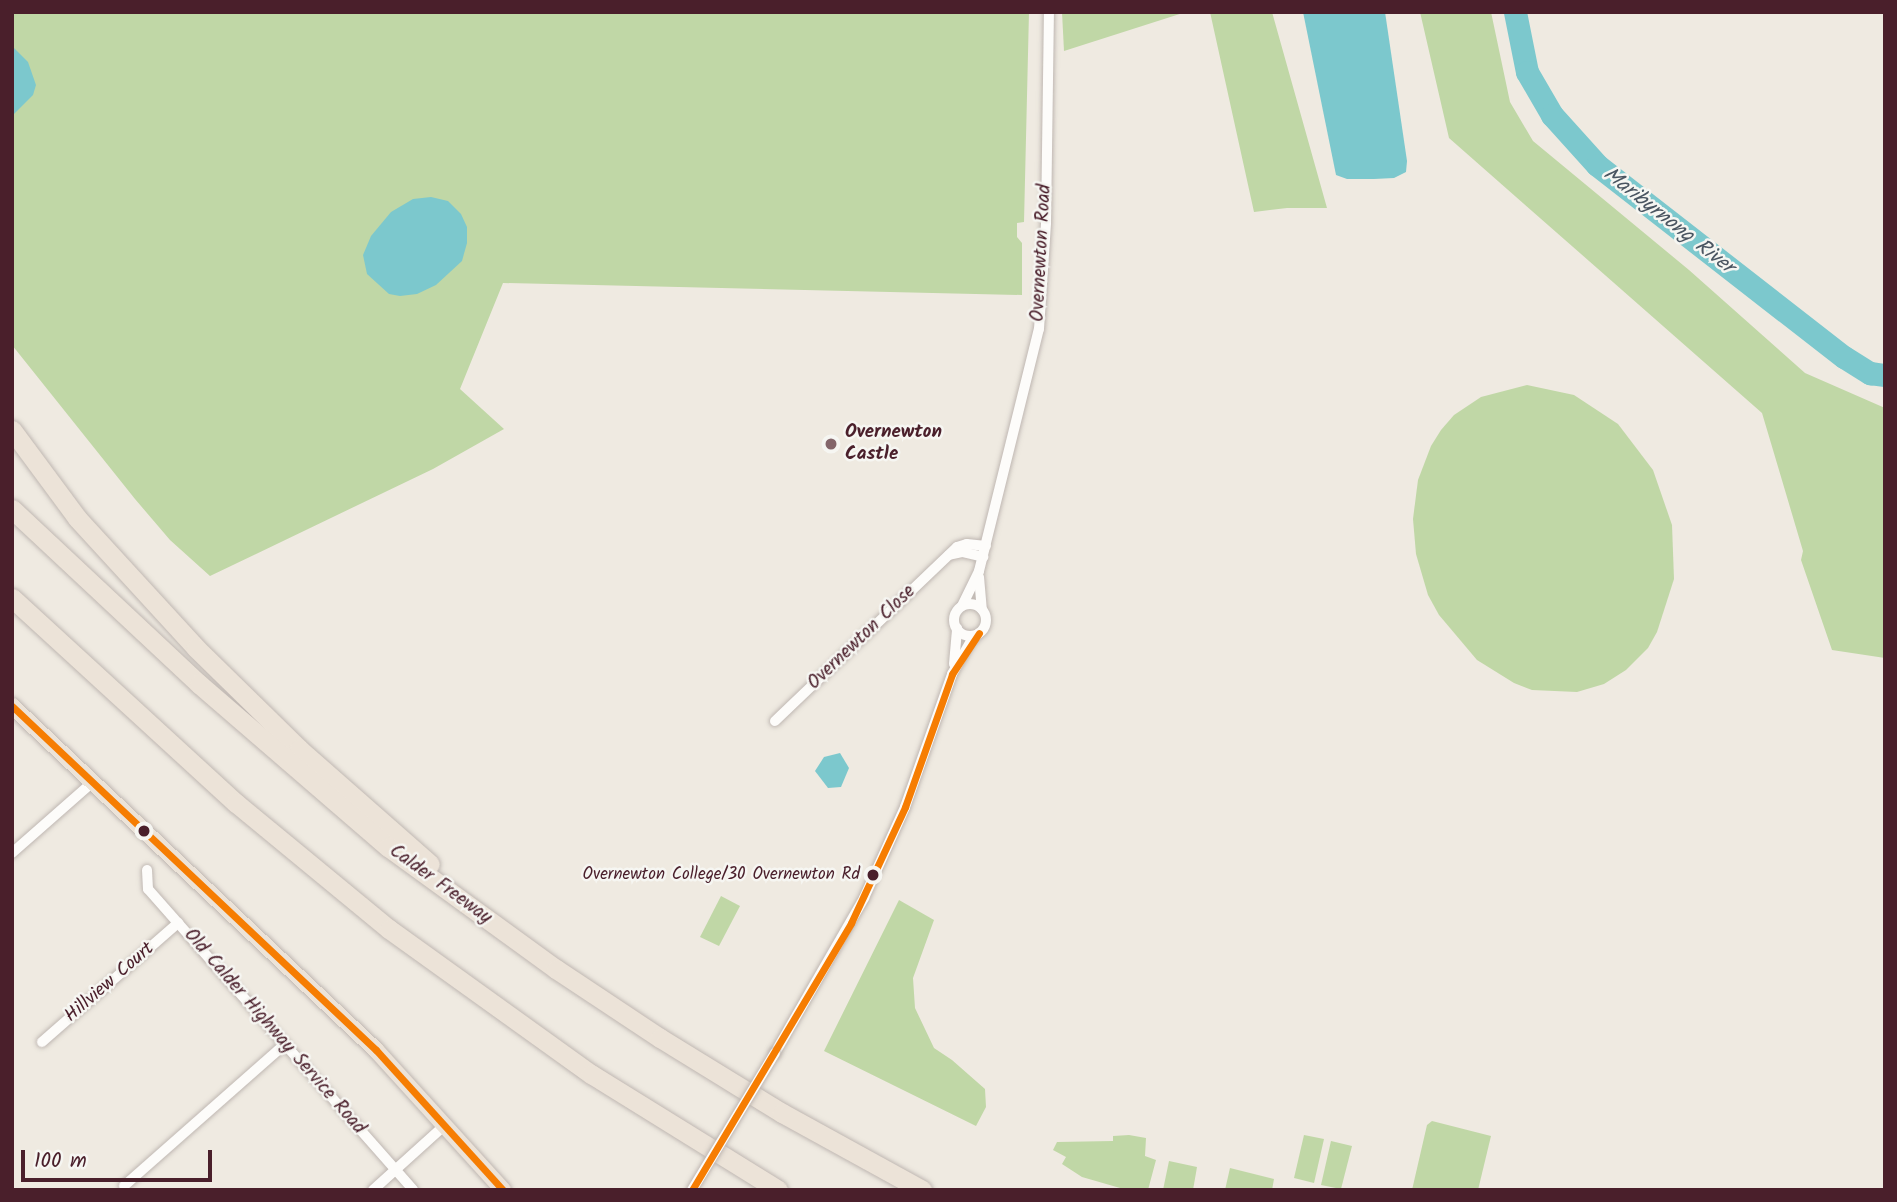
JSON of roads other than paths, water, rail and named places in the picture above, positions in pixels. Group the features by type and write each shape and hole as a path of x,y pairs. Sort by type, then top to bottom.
{"highway":[{"path":"12,430 77,517 175,626 267,719 441,874 619,1011"},
{"name":"Calder Freeway","path":"12,509 199,684 388,847 506,934 619,1011 782,1113 922,1190"},
{"path":"12,598 236,803 389,929 582,1068 778,1190"}],"main road":[{"path":"12,706 376,1050 503,1190"}],"street":[{"name":"Overnewton Road","path":"962,606 979,570 984,552 1019,417 1042,304 1049,12"},
{"name":"Overnewton Close","path":"775,721 961,544 984,552"},
{"name":"Overnewton Road","path":"979,570 982,609"},
{"path":"692,1190 841,942 877,871 918,775 952,674 986,620 982,609 970,604 962,606 956,614 952,674"},
{"path":"957,628 967,635 979,633"},
{"path":"12,853 94,781"},
{"name":"Old Calder Highway Service Road","path":"147,870 148,889 413,1190"},
{"name":"Hillview Court","path":"41,1042 178,923"},
{"path":"124,1186 285,1044"},
{"path":"373,1190 393,1169 445,1125"}],"water":[{"path":"1303,12 1385,12 1407,161 1406,172 1394,178 1374,179 1347,179 1336,175"},
{"path":"12,46 28,62 36,85 33,95 12,116"},
{"path":"431,197 448,201 461,214 467,227 467,243 462,261 436,285 417,294 389,294 367,274 363,255 371,236 391,212 413,199"},
{"path":"840,753 849,768 841,787 828,788 815,771 824,757"}],"waterway":[{"name":"Maribyrnong River","path":"1515,12 1527,72 1552,115 1597,165 1844,357 1870,373 1885,375"}],"place":[{"name":"Overnewton Castle","path":"831,444"},
{"name":"Overnewton College/30 Overnewton Rd","path":"873,875"}]}
